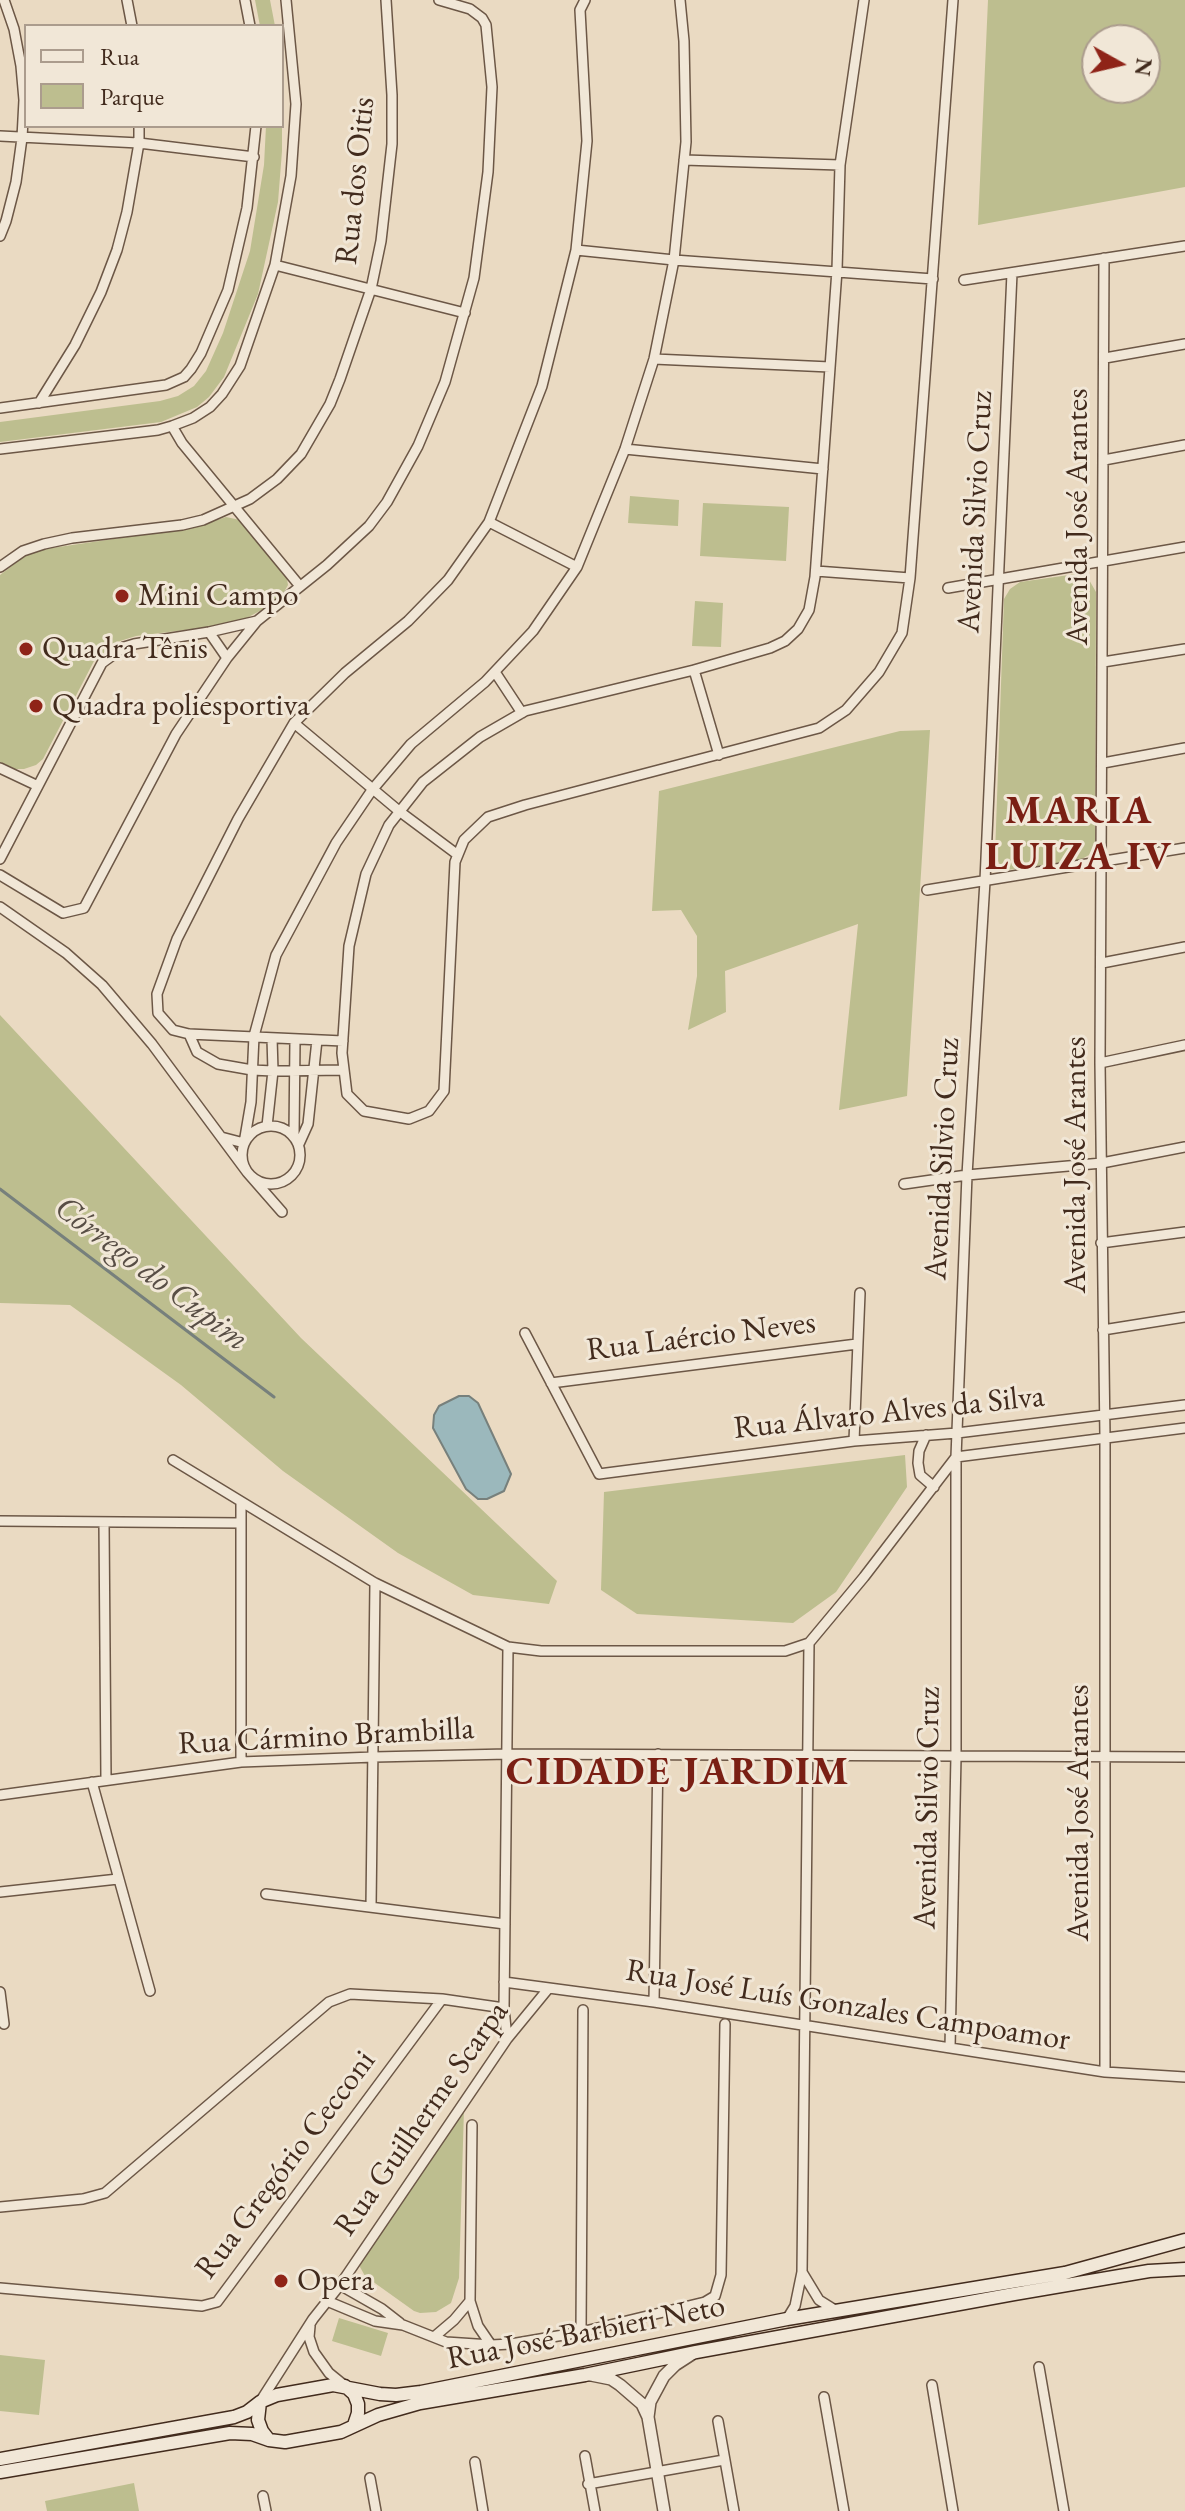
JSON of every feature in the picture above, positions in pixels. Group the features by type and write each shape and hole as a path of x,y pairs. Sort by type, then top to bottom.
{"main road":[{"name":"Rua José Barbieri Neto","path":"0,2459 234,2417 277,2395 333,2385 380,2394 421,2392 835,2310 1065,2273 1185,2240"},
{"name":"Rua José Barbieri Neto","path":"0,2472 230,2433 252,2434 285,2442 341,2432 378,2415 420,2403 1149,2271 1185,2269"},
{"path":"345,2386 354,2394 358,2404 358,2417 354,2425"},
{"path":"260,2402 260,2426 269,2440"}],"street":[{"path":"0,236 16,182 24,100 14,29 4,0"},
{"path":"127,0 132,24"},
{"path":"245,0 250,24"},
{"path":"0,449 172,426 210,407 240,366 275,265 290,187 295,134 292,49 286,0"},
{"name":"Rua dos Oitis","path":"0,567 23,551 44,544 182,525 237,507 277,479 301,454 340,379 371,289 387,200 392,144 386,0"},
{"path":"0,875 63,913 84,908 176,734 227,658 257,621 369,526 387,502 418,446 453,359 474,278 484,208 492,87 491,51 486,25 476,12 439,0"},
{"path":"343,1041 254,1036 223,1038 173,1030 158,1013 157,994 177,939 238,819 294,723 345,673 408,621 448,580 489,522 542,386 576,250 587,141 580,10 585,0"},
{"path":"295,1040 294,1103 299,1163 289,1179 280,1183 262,1183 247,1172 243,1163 244,1143 251,1102 254,1036 276,955 336,843 372,790 411,744 495,672 533,631 577,567 625,449 654,359 674,260 684,160 684,41 680,0"},
{"path":"864,0 840,165 837,270 816,571 809,610 798,629 785,641 770,648 522,713 480,737 423,782 389,825 366,874 349,946 344,1070 347,1094 364,1111 409,1119 429,1111 444,1091 455,862 464,840 488,817 819,728 846,710 879,672 902,633 910,578 953,0"},
{"path":"39,403 75,345 117,250 127,212 139,128"},
{"path":"0,408 166,385 184,377 201,353 228,290 247,208 256,128"},
{"path":"0,136 139,143 254,157"},
{"path":"684,160 840,165"},
{"path":"964,280 1185,246"},
{"path":"576,250 933,279"},
{"name":"Avenida José Arantes","path":"1104,258 1100,1063 1105,1437 1105,2072"},
{"path":"275,265 465,313"},
{"name":"Avenida Silvio Cruz","path":"950,2048 956,1756 956,1457 1012,273"},
{"path":"1105,358 1185,344"},
{"path":"654,359 830,367"},
{"path":"172,426 182,443 299,585"},
{"path":"1104,460 1185,445"},
{"path":"625,449 823,469"},
{"path":"489,522 577,567"},
{"path":"948,588 1185,547"},
{"path":"816,571 910,578"},
{"path":"0,859 97,672 110,656 134,644 257,621"},
{"path":"209,632 227,658"},
{"path":"1103,662 1185,649"},
{"path":"694,670 719,755"},
{"path":"495,672 522,713"},
{"path":"294,723 372,790 458,855"},
{"path":"1103,763 1185,748"},
{"path":"0,768 38,786"},
{"path":"927,890 1185,848"},
{"path":"0,907 56,945 102,985 152,1044 247,1172 282,1212 276,1199 280,1183"},
{"path":"1102,963 1185,947"},
{"path":"189,1034 197,1052 218,1064 252,1070 344,1070"},
{"path":"267,1126 273,1071 272,1038"},
{"path":"296,1140 308,1124 317,1040"},
{"path":"1100,1063 1185,1045"},
{"path":"244,1143 258,1129 267,1126 277,1126 296,1140"},
{"path":"221,1137 244,1143"},
{"path":"904,1184 1102,1163 1185,1147"},
{"path":"1101,1243 1185,1232"},
{"path":"854,1441 860,1293"},
{"path":"1103,1330 1185,1317"},
{"path":"525,1333 551,1383"},
{"name":"Rua Laércio Neves","path":"551,1383 857,1344"},
{"name":"Rua Álvaro Alves da Silva","path":"551,1383 599,1474 854,1441 957,1433 1185,1405"},
{"path":"173,1460 375,1583 508,1647 541,1651 785,1651 809,1643 956,1457 1185,1428"},
{"path":"926,1435 918,1463 920,1475 934,1487"},
{"path":"241,1503 241,1762"},
{"path":"0,1521 241,1523"},
{"path":"104,1522 106,1780"},
{"path":"371,1907 375,1583"},
{"path":"787,2319 795,2306 802,2272 809,1643"},
{"path":"507,2039 504,1982 508,1647"},
{"path":"654,2002 658,1754"},
{"name":"Rua Cármino Brambilla","path":"0,1795 241,1762 374,1757 658,1754 1185,1757"},
{"path":"92,1782 150,1991"},
{"path":"0,1892 118,1879"},
{"path":"266,1894 505,1924"},
{"name":"Rua José Luís Gonzales Campoamor","path":"504,1982 654,2002 1105,2072 1185,2077"},
{"name":"Rua Guilherme Scarpa","path":"260,2402 313,2319 340,2285 507,2039 548,1989"},
{"path":"0,1992 4,2024"},
{"path":"2,2207 83,2199 105,2193 329,2002 350,1994 442,1999 504,2008"},
{"name":"Rua Gregório Cecconi","path":"0,2288 202,2306 217,2302 442,1999"},
{"path":"581,2332 583,2010"},
{"path":"327,2301 375,2321 403,2325 446,2342 491,2345 581,2332 705,2302 715,2296 721,2275 725,2024"},
{"path":"472,2125 470,2301 478,2326 491,2345"},
{"path":"802,2272 819,2300 835,2310"},
{"path":"340,2285 403,2325"},
{"path":"434,2337 470,2301"},
{"path":"313,2319 309,2337 314,2352 329,2373 345,2386"},
{"path":"664,2511 648,2417 650,2402 664,2376 696,2352"},
{"path":"1039,2367 1064,2511"},
{"path":"585,2375 611,2379 620,2385 642,2404 648,2417"},
{"path":"932,2385 953,2511"},
{"path":"824,2397 844,2511"},
{"path":"718,2421 734,2511"},
{"path":"585,2456 595,2511"},
{"path":"588,2484 724,2460"},
{"path":"475,2462 483,2511"},
{"path":"370,2478 376,2511"},
{"path":"263,2496 266,2511"}],"green space":[{"path":"255,0 270,0 275,24 260,24"},
{"path":"988,0 1185,0 1185,187 978,225"},
{"path":"266,128 282,128 278,202 258,294 224,377 209,397 197,407 161,422 0,442 0,422 160,401 178,396 194,386 206,371 223,333 250,251 264,165"},
{"path":"630,496 679,500 678,526 628,523"},
{"path":"703,503 789,507 786,561 700,556"},
{"path":"226,517 240,520 286,573 288,585 283,594 269,606 241,621 136,636 117,642 94,661 43,759 24,769 15,769 0,762 0,575 25,556 45,549 195,527"},
{"path":"1076,574 1088,578 1096,592 1095,844 1089,855 1078,861 1007,870 995,855 1004,599 1010,589 1020,582"},
{"path":"695,601 723,603 721,647 692,646"},
{"path":"930,730 907,1096 839,1110 858,924 725,971 726,1012 688,1030 697,976 697,936 681,910 652,911 659,791 900,731"},
{"path":"0,1015 301,1338 557,1581 549,1604 473,1595 398,1553 283,1471 181,1385 70,1305 0,1303"},
{"path":"905,1455 907,1487 836,1592 793,1623 637,1614 601,1590 604,1492"},
{"path":"464,2109 459,2278 451,2303 436,2312 420,2313 365,2276 360,2267 361,2259"},
{"path":"339,2318 388,2333 381,2356 332,2341"},
{"path":"0,2355 45,2360 39,2415 0,2411"},
{"path":"134,2483 139,2511 47,2511 45,2501"}],"water":[{"path":"459,1396 469,1396 478,1403 511,1474 504,1491 487,1499 478,1499 466,1489 433,1428 434,1415 439,1406"}],"waterway":[{"name":"Córrego do Cupim","path":"0,1189 274,1397"}],"place":[{"name":"Mini Campo","path":"122,596"},
{"name":"Quadra Tênis","path":"26,649"},
{"name":"Quadra poliesportiva","path":"36,706"},
{"name":"Opera","path":"281,2281"}],"district":[{"name":"MARIA LUIZA IV","path":"1079,835"},
{"name":"CIDADE JARDIM","path":"678,1773"}]}
